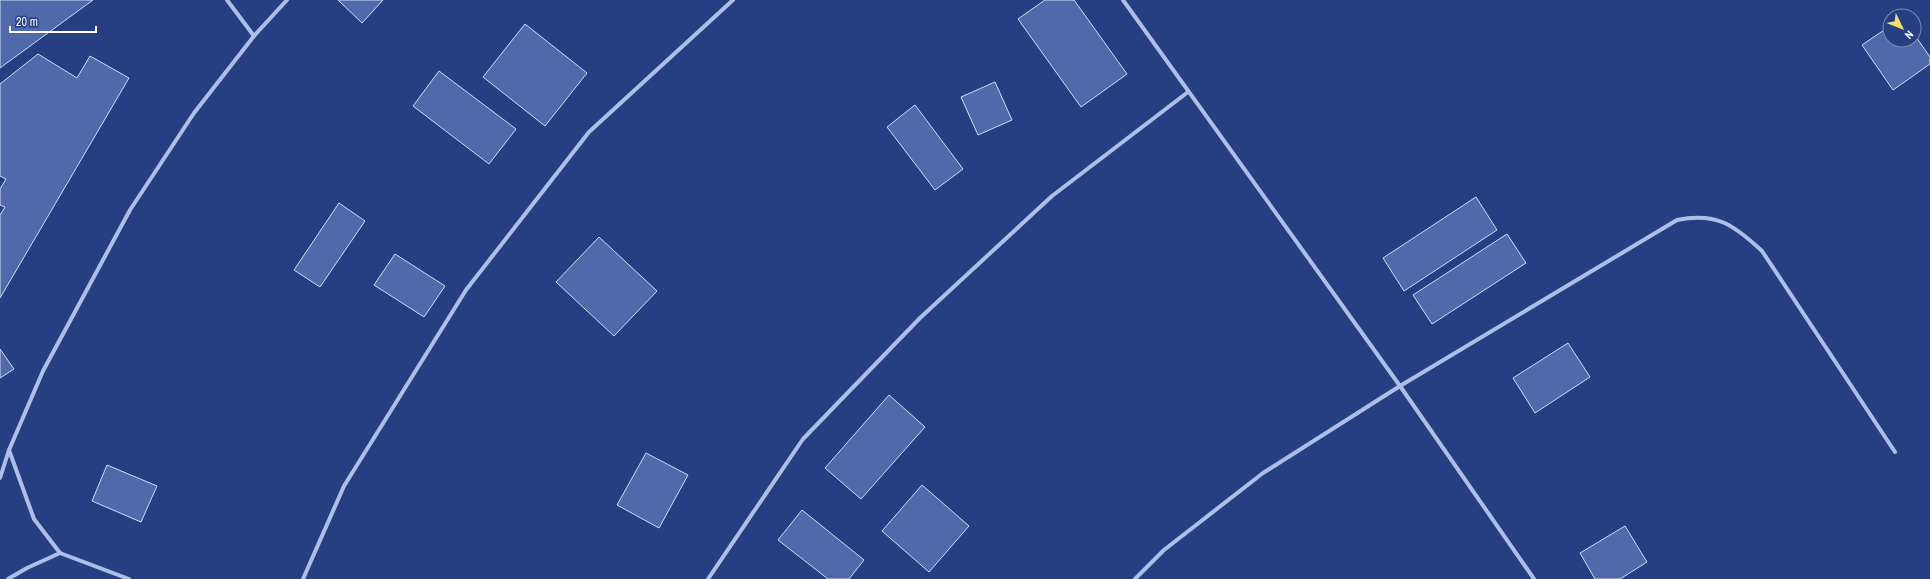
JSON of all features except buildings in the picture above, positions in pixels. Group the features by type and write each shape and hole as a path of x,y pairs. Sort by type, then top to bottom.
{"street":[{"path":"227,0 254,36"},
{"path":"0,478 9,450 43,371 130,210 194,113 254,36 287,0"},
{"path":"303,579 344,486 466,290 589,132 733,0"},
{"path":"1123,0 1400,386 1534,579"},
{"path":"708,579 803,439 920,318 1052,196 1188,92"},
{"path":"1135,579 1164,550 1263,473 1400,386 1677,220 1695,216 1720,220 1741,232 1762,251 1895,452"},
{"path":"9,450 34,519 60,553 129,579"},
{"path":"8,579 27,568 60,553"}]}
